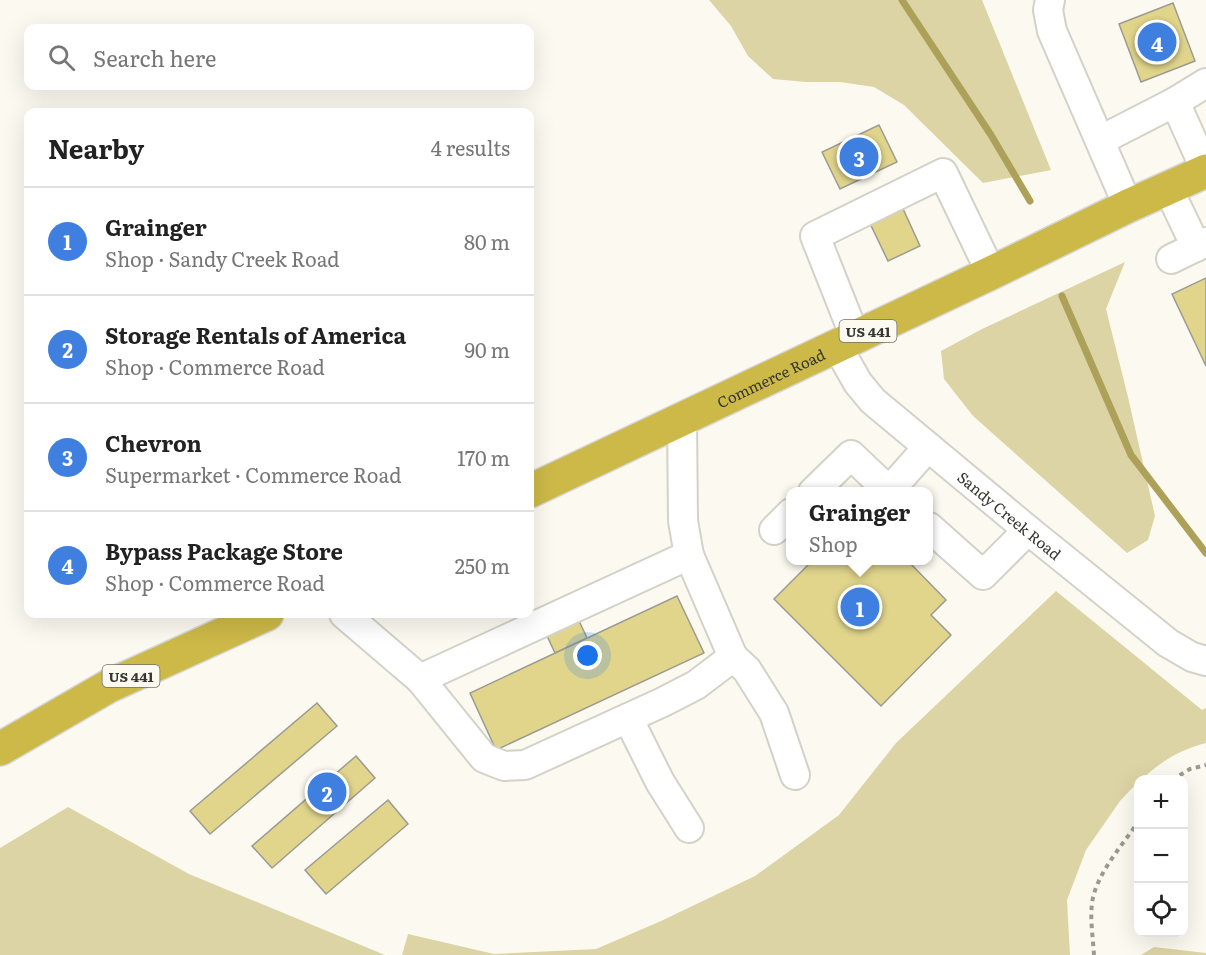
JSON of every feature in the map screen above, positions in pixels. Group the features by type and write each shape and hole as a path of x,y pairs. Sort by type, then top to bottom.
{"highway":[{"name":"Commerce Road","path":"534,488 1206,171"},
{"name":"US 441","path":"0,749 109,686 258,618"}],"street":[{"path":"1050,0 1047,10 1052,31 1128,206"},
{"path":"1101,140 1175,102 1206,83"},
{"path":"1175,102 1206,171"},
{"name":"Sandy Creek Road","path":"991,273 943,173 815,236 846,341 865,393 1028,530 1168,643 1192,657 1206,661"},
{"path":"1168,188 1201,244 1171,259"},
{"path":"682,419 683,521 689,555 733,657 747,669 774,713 795,775"},
{"path":"893,487 928,447"},
{"path":"818,487 851,454 886,487"},
{"path":"933,530 983,575 1028,530"},
{"path":"420,679 689,555"},
{"path":"349,618 420,679 484,758 504,766 525,765 628,718 696,685 733,657"},
{"path":"628,718 660,782 689,828"}],"path":[{"path":"1181,775 1206,765"},
{"path":"1094,955 1092,905 1100,878 1134,828"}],"shaded area":[{"path":"709,0 982,0 1051,170 983,183 904,105 874,87 840,82 773,79 748,56 731,26"},
{"path":"1125,262 1106,309 1155,516 1148,540 1127,553 973,416 944,379 941,351 982,329"},
{"path":"1056,591 1202,710 1206,708 1206,743 1171,757 1147,775 1134,775 1134,786 1120,801 1086,850 1067,900 1070,955 402,955 408,934 494,954 596,949 755,876 839,815 896,743"},
{"path":"68,807 189,874 385,955 0,955 0,848"},
{"path":"1154,947 1206,953 1206,955 1141,955"}],"building":[{"path":"1173,3 1195,61 1141,82 1119,24"},
{"path":"879,125 897,162 840,189 822,152"},
{"path":"899,200 920,246 888,261 866,215"},
{"path":"1206,278 1206,366 1172,294"},
{"path":"808,565 912,565 946,600 931,615 951,635 881,706 774,599"},
{"path":"567,595 587,638 555,653 535,610"},
{"path":"677,596 704,653 496,750 470,693"},
{"path":"317,703 337,726 210,834 190,811"},
{"path":"356,756 375,778 272,868 252,846"},
{"path":"388,800 408,824 326,894 305,870"}],"waterway":[{"path":"902,0 991,135 1030,201"},
{"path":"1062,296 1131,455 1206,553"}],"place":[{"name":"Bypass Package Store","path":"1157,42"},
{"name":"Chevron","path":"859,157"},
{"name":"Grainger","path":"860,607"},
{"name":"Storage Rentals of America","path":"327,792"}]}
